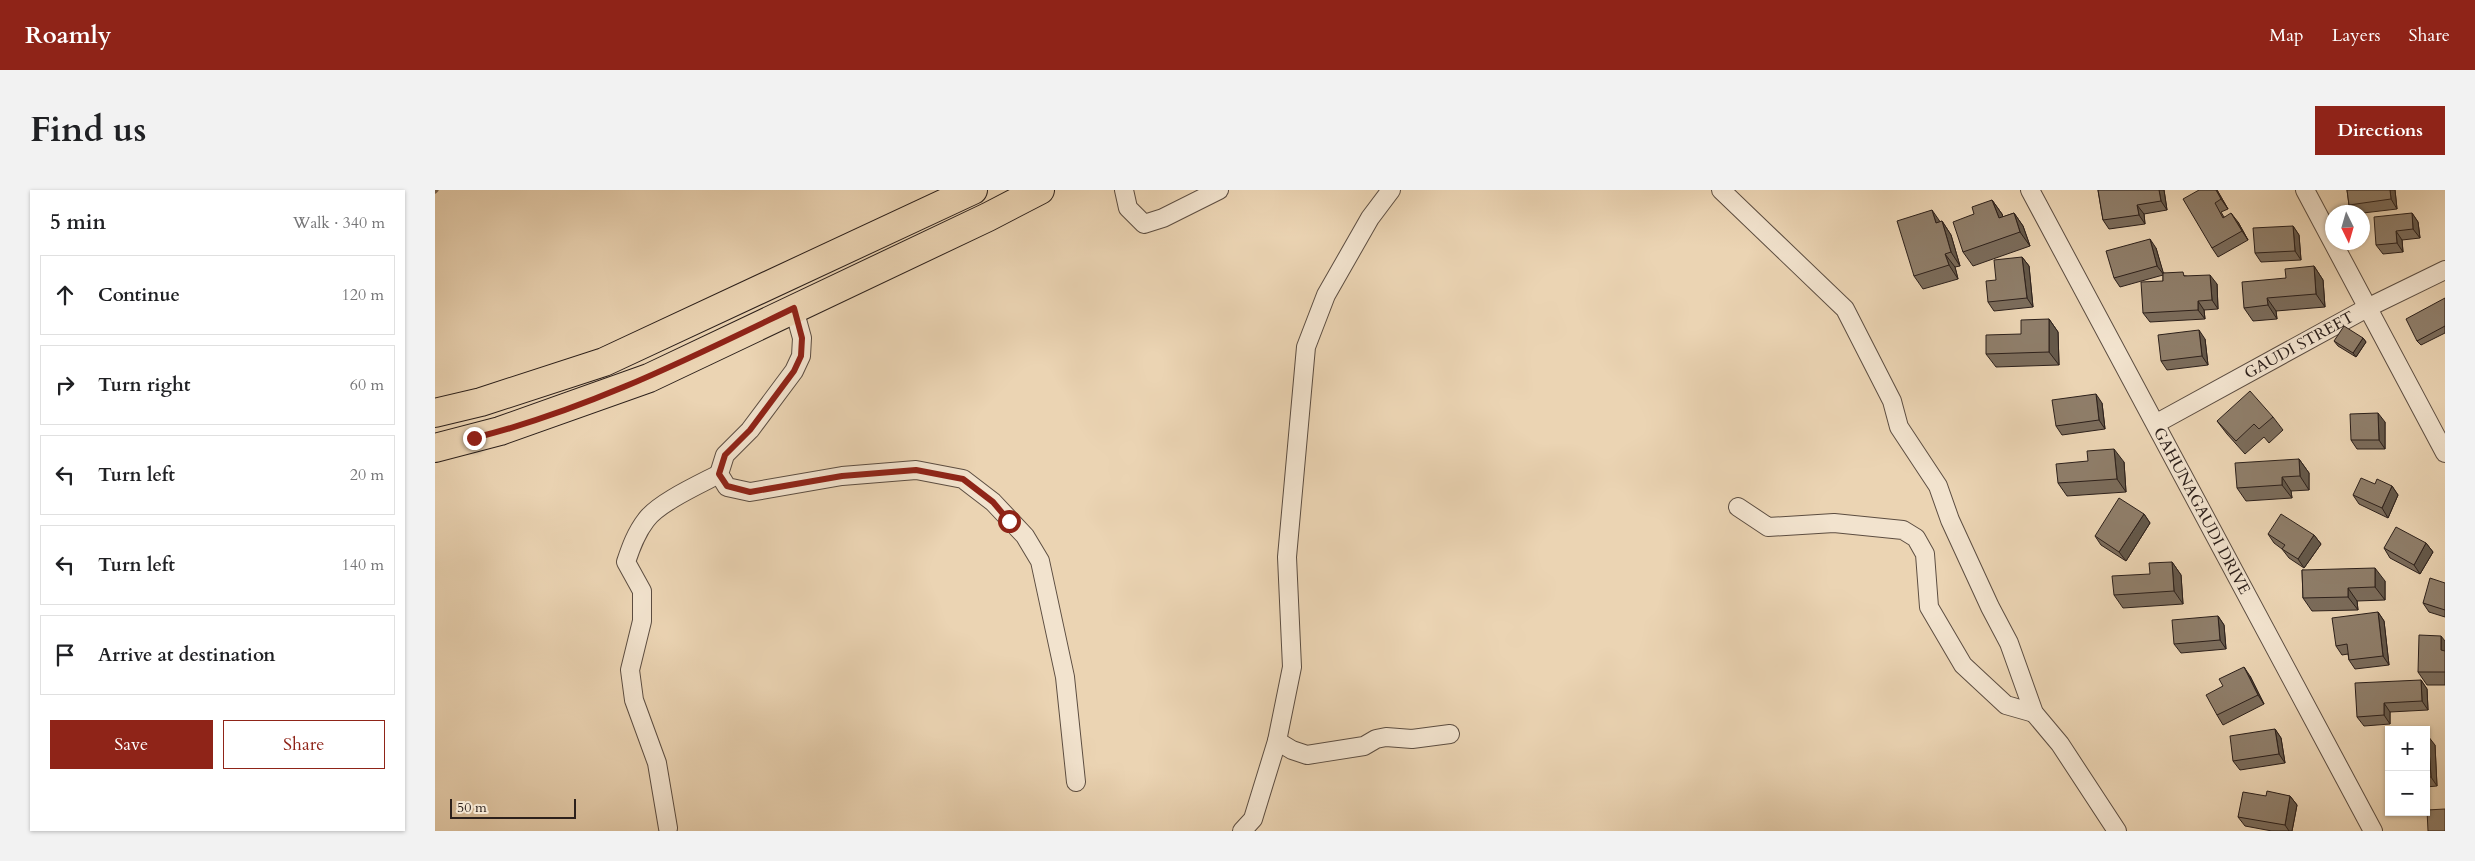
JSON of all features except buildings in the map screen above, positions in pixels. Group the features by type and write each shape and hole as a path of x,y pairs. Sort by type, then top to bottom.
{"main road":[{"path":"435,412 489,400 604,362 973,190"},
{"path":"435,448 507,429 649,378 988,217 1040,190"}],"street":[{"path":"1124,190 1128,208 1144,224 1163,218 1219,190"},
{"path":"1241,831 1253,820 1277,741 1292,667 1287,557 1306,347 1326,295 1370,218 1391,190"},
{"path":"1721,190 1845,308 1892,401 1899,427 1938,486 1950,520 1989,607 2009,643 2034,713 2060,744 2117,831"},
{"name":"GAHUNAGAUDI DRIVE","path":"2030,190 2157,423 2373,831"},
{"path":"2305,190 2445,453"},
{"name":"GAUDI STREET","path":"2157,423 2367,308 2445,270"},
{"path":"668,828 657,763 634,700 630,670 643,621 642,591 626,562 634,539 647,518 675,498 719,474 725,455 750,430 794,371 801,356 802,338 794,308"},
{"path":"719,474 727,486 750,492 842,476 916,470 963,479 993,502 1025,536 1040,561 1065,677 1076,782"},
{"path":"1738,507 1768,527 1834,523 1903,530 1916,538 1925,554 1929,607 1963,665 2006,705 2034,713"},
{"path":"1277,741 1292,750 1307,755 1357,748 1386,736 1413,739 1450,734"}],"route":[{"path":"474,438 539,418 649,378 794,308 802,338 801,356 794,371 750,430 725,455 719,474 727,486 750,492 842,476 916,470 963,479 993,502 1009,521"}]}
